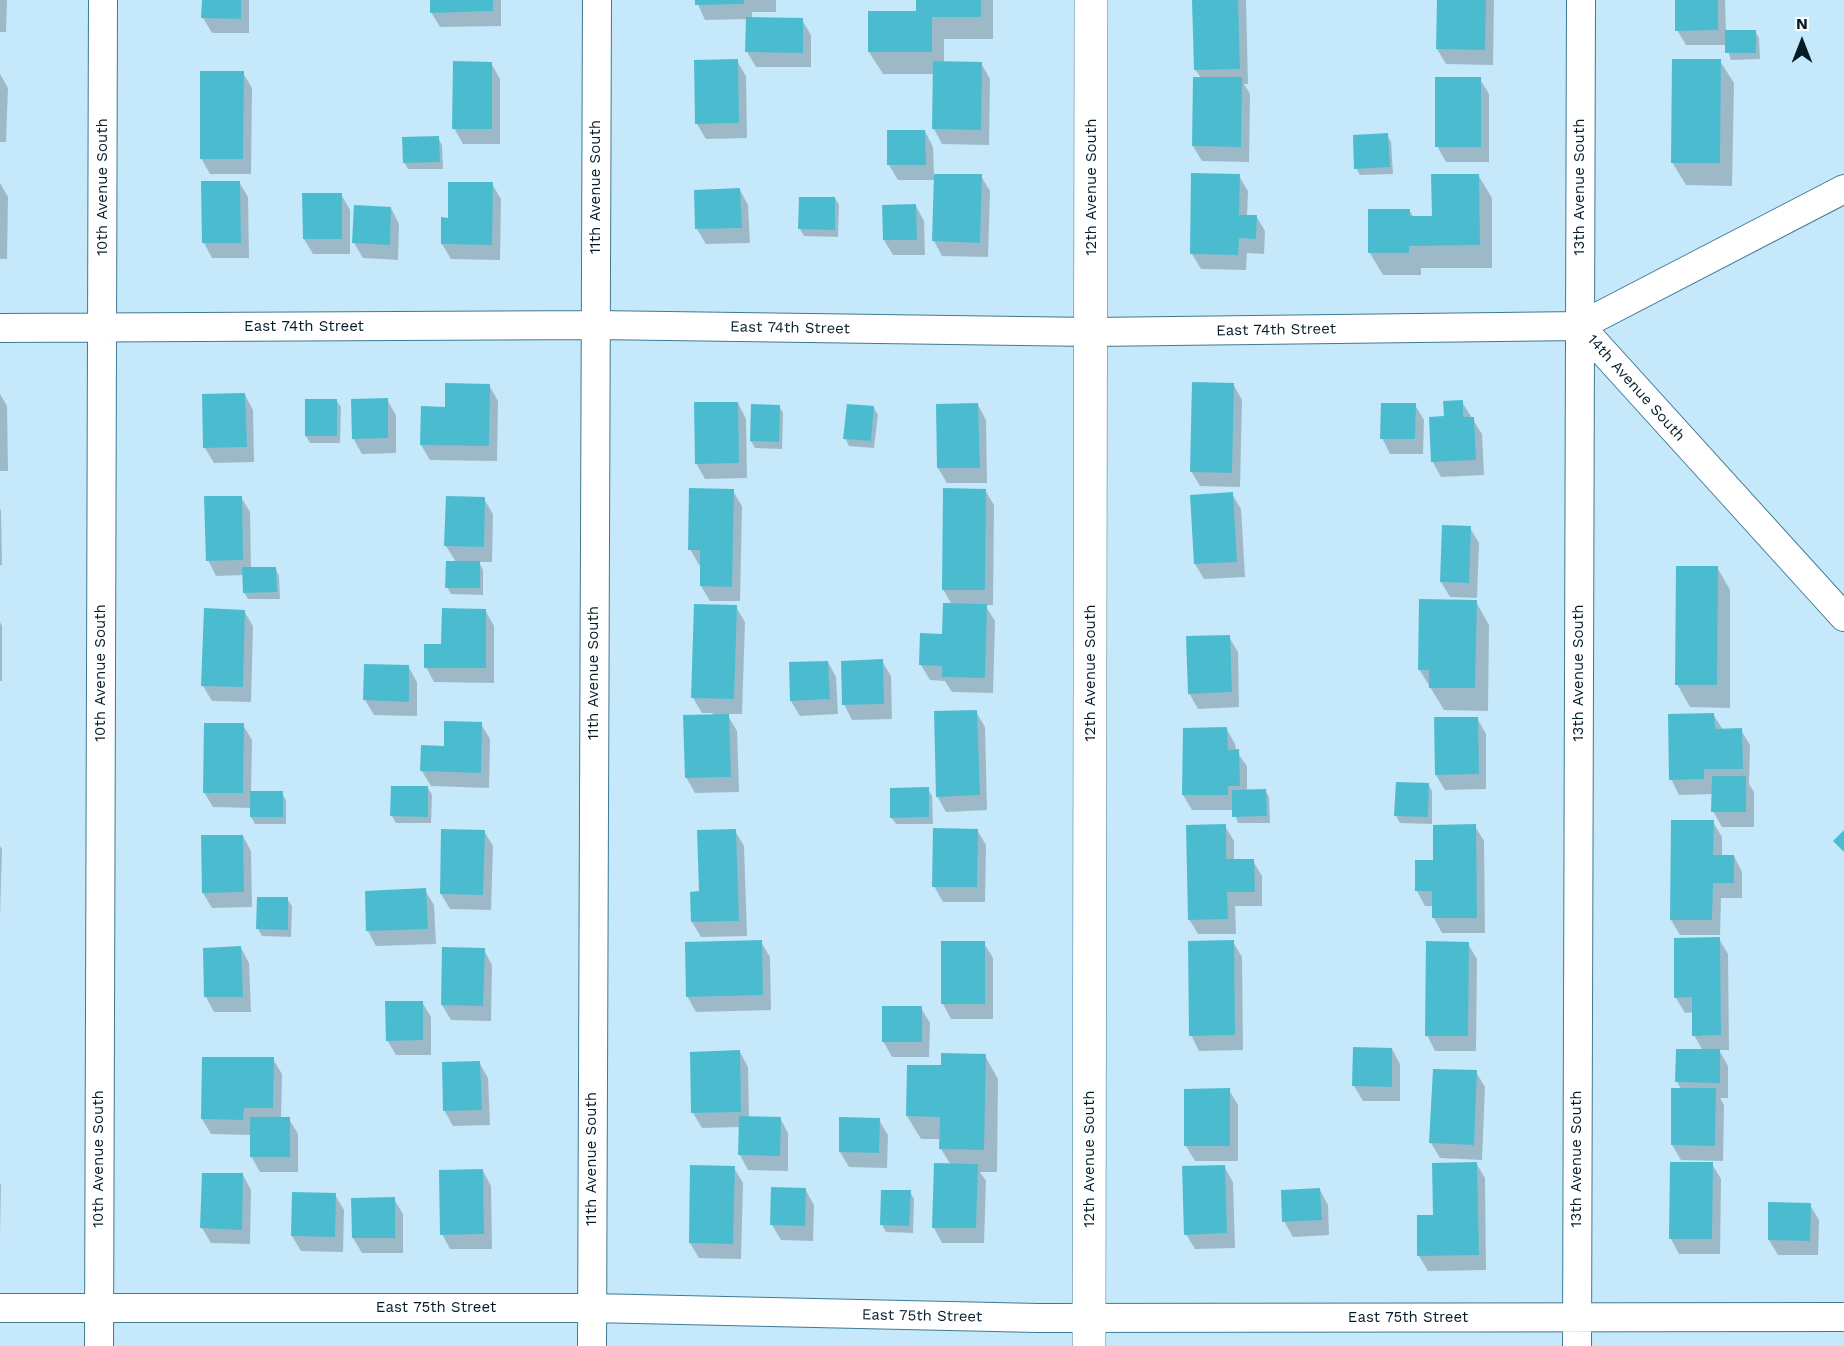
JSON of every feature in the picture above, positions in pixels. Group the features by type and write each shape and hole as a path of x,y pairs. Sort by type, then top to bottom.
{"street":[{"name":"10th Avenue South","path":"99,1346 103,0"},
{"name":"11th Avenue South","path":"592,1346 597,0"},
{"name":"12th Avenue South","path":"1089,1332 1091,0"},
{"name":"13th Avenue South","path":"1577,1346 1581,0"},
{"name":"14th Avenue South","path":"1844,189 1580,326 1844,617"},
{"name":"East 74th Street","path":"0,328 596,325 1092,332 1580,326"},
{"name":"East 75th Street","path":"0,1308 592,1308 1089,1332 1577,1317 1844,1317"}],"building":[{"path":"202,0 241,0 241,19 201,18"},
{"path":"430,0 493,0 493,11 430,13"},
{"path":"695,0 744,0 744,4 695,5"},
{"path":"916,0 981,0 981,17 932,17 932,52 868,52 868,11 916,11"},
{"path":"1192,0 1238,0 1240,69 1194,70"},
{"path":"1437,0 1486,0 1485,50 1436,49"},
{"path":"1675,0 1718,0 1718,30 1675,31"},
{"path":"746,17 803,18 803,53 745,52"},
{"path":"1725,30 1756,30 1756,53 1725,53"},
{"path":"738,59 739,123 695,124 694,60"},
{"path":"1672,59 1721,59 1720,163 1671,163"},
{"path":"453,61 492,62 492,129 452,129"},
{"path":"933,61 982,62 981,130 932,129"},
{"path":"200,71 244,71 243,159 200,159"},
{"path":"1193,77 1242,77 1241,147 1192,146"},
{"path":"1435,77 1481,77 1481,147 1435,147"},
{"path":"887,130 925,130 926,165 887,165"},
{"path":"1388,133 1390,167 1354,169 1353,135"},
{"path":"439,136 440,162 403,163 402,137"},
{"path":"1191,173 1240,174 1239,215 1257,215 1256,239 1239,238 1238,255 1190,254"},
{"path":"934,174 982,174 980,243 932,241"},
{"path":"1431,174 1479,174 1480,245 1409,246 1409,253 1368,253 1368,209 1410,209 1410,216 1432,216"},
{"path":"201,181 240,181 241,243 202,243"},
{"path":"448,182 493,182 492,245 441,244 441,217 448,218"},
{"path":"740,188 742,228 695,229 694,190"},
{"path":"302,193 342,193 342,239 303,239"},
{"path":"799,197 835,197 835,230 798,229"},
{"path":"916,204 917,240 883,240 882,205"},
{"path":"354,205 391,207 390,245 352,243"},
{"path":"1192,382 1234,383 1232,473 1190,472"},
{"path":"445,383 490,384 489,446 420,445 421,406 445,407"},
{"path":"245,393 247,447 203,448 202,394"},
{"path":"388,398 388,438 352,439 351,399"},
{"path":"305,399 337,399 337,436 305,436"},
{"path":"1463,400 1463,417 1474,417 1476,460 1431,462 1429,417 1444,416 1443,401"},
{"path":"694,402 738,402 739,463 695,464"},
{"path":"978,403 980,468 937,468 936,404"},
{"path":"1381,403 1416,403 1415,439 1380,439"},
{"path":"751,404 780,405 779,442 750,441"},
{"path":"847,404 874,406 871,441 843,439"},
{"path":"689,488 734,489 732,587 700,586 700,550 688,550"},
{"path":"943,488 986,489 985,590 942,590"},
{"path":"1233,492 1237,562 1194,564 1190,495"},
{"path":"204,496 242,496 243,560 206,561"},
{"path":"446,496 485,497 484,547 444,546"},
{"path":"1442,525 1471,526 1469,583 1440,582"},
{"path":"446,561 480,561 480,588 445,588"},
{"path":"1676,566 1718,566 1717,685 1675,685"},
{"path":"242,567 276,567 277,592 243,593"},
{"path":"1419,599 1477,600 1475,688 1429,688 1429,670 1418,670"},
{"path":"943,603 987,604 985,678 942,677 942,666 919,665 920,633 942,634"},
{"path":"694,604 737,605 734,699 691,698"},
{"path":"204,608 245,610 243,687 201,686"},
{"path":"442,608 486,609 486,668 424,668 424,644 441,644"},
{"path":"1230,635 1232,692 1188,694 1186,636"},
{"path":"883,659 884,704 842,705 841,661"},
{"path":"828,661 830,699 790,701 789,662"},
{"path":"364,664 409,665 409,702 363,700"},
{"path":"977,710 980,795 936,797 934,711"},
{"path":"1714,713 1715,729 1742,728 1743,769 1704,769 1704,779 1669,780 1668,714"},
{"path":"729,714 731,777 685,778 683,715"},
{"path":"1434,717 1478,717 1479,774 1435,775"},
{"path":"444,721 482,722 481,773 420,771 421,745 444,746"},
{"path":"204,723 244,723 243,793 203,793"},
{"path":"1227,727 1228,750 1239,749 1240,786 1228,786 1228,795 1182,795 1183,728"},
{"path":"1712,776 1746,776 1746,812 1711,812"},
{"path":"1396,782 1429,783 1428,817 1394,816"},
{"path":"391,786 428,786 428,817 390,816"},
{"path":"929,787 929,817 890,818 890,788"},
{"path":"1266,789 1267,816 1232,817 1232,790"},
{"path":"250,791 283,791 283,817 250,817"},
{"path":"1671,820 1714,820 1713,855 1734,855 1734,883 1713,883 1712,920 1670,920"},
{"path":"1226,824 1226,859 1254,859 1255,892 1227,892 1228,919 1188,920 1186,825"},
{"path":"1476,824 1477,918 1432,918 1432,891 1415,891 1415,860 1433,860 1433,825"},
{"path":"933,828 978,829 977,887 932,887"},
{"path":"441,829 485,830 483,895 440,894"},
{"path":"736,829 739,921 691,922 690,892 699,891 697,830"},
{"path":"1844,830 1844,852 1833,841"},
{"path":"201,835 243,835 244,892 202,893"},
{"path":"426,888 428,929 366,931 365,891"},
{"path":"257,897 288,897 288,930 256,929"},
{"path":"1720,937 1721,1035 1692,1036 1692,997 1674,998 1674,938"},
{"path":"762,940 763,995 686,997 685,942"},
{"path":"1234,940 1235,1035 1189,1036 1188,941"},
{"path":"941,941 985,941 985,1004 941,1004"},
{"path":"1426,941 1469,942 1468,1036 1425,1036"},
{"path":"241,946 243,997 204,997 203,948"},
{"path":"442,947 485,948 483,1006 441,1005"},
{"path":"385,1001 423,1001 423,1040 386,1041"},
{"path":"882,1006 922,1006 922,1042 882,1042"},
{"path":"1353,1047 1392,1048 1392,1087 1352,1086"},
{"path":"1676,1049 1720,1049 1720,1083 1675,1082"},
{"path":"740,1050 741,1112 691,1113 690,1052"},
{"path":"941,1053 986,1054 984,1150 939,1149 940,1117 906,1116 907,1065 941,1065"},
{"path":"202,1057 274,1057 273,1108 244,1108 243,1120 201,1119"},
{"path":"480,1061 482,1110 443,1111 442,1062"},
{"path":"1433,1069 1477,1070 1474,1145 1429,1143"},
{"path":"1230,1088 1230,1146 1184,1146 1184,1089"},
{"path":"1671,1088 1716,1088 1715,1146 1671,1145"},
{"path":"739,1116 781,1117 780,1156 738,1155"},
{"path":"250,1117 290,1117 290,1157 250,1157"},
{"path":"839,1117 880,1118 879,1153 839,1152"},
{"path":"1477,1162 1479,1255 1417,1256 1417,1215 1433,1215 1432,1163"},
{"path":"1670,1162 1713,1162 1712,1239 1669,1239"},
{"path":"934,1163 978,1164 976,1228 932,1228"},
{"path":"690,1165 735,1166 733,1244 689,1243"},
{"path":"1225,1165 1227,1233 1184,1235 1182,1166"},
{"path":"483,1169 484,1234 440,1235 439,1170"},
{"path":"202,1173 243,1173 242,1230 200,1228"},
{"path":"771,1187 806,1188 805,1226 770,1225"},
{"path":"1320,1188 1322,1220 1282,1222 1281,1190"},
{"path":"881,1190 911,1190 909,1226 880,1225"},
{"path":"292,1192 336,1193 335,1237 291,1236"},
{"path":"395,1197 395,1238 352,1238 351,1198"},
{"path":"1768,1202 1811,1203 1810,1241 1768,1240"}]}
